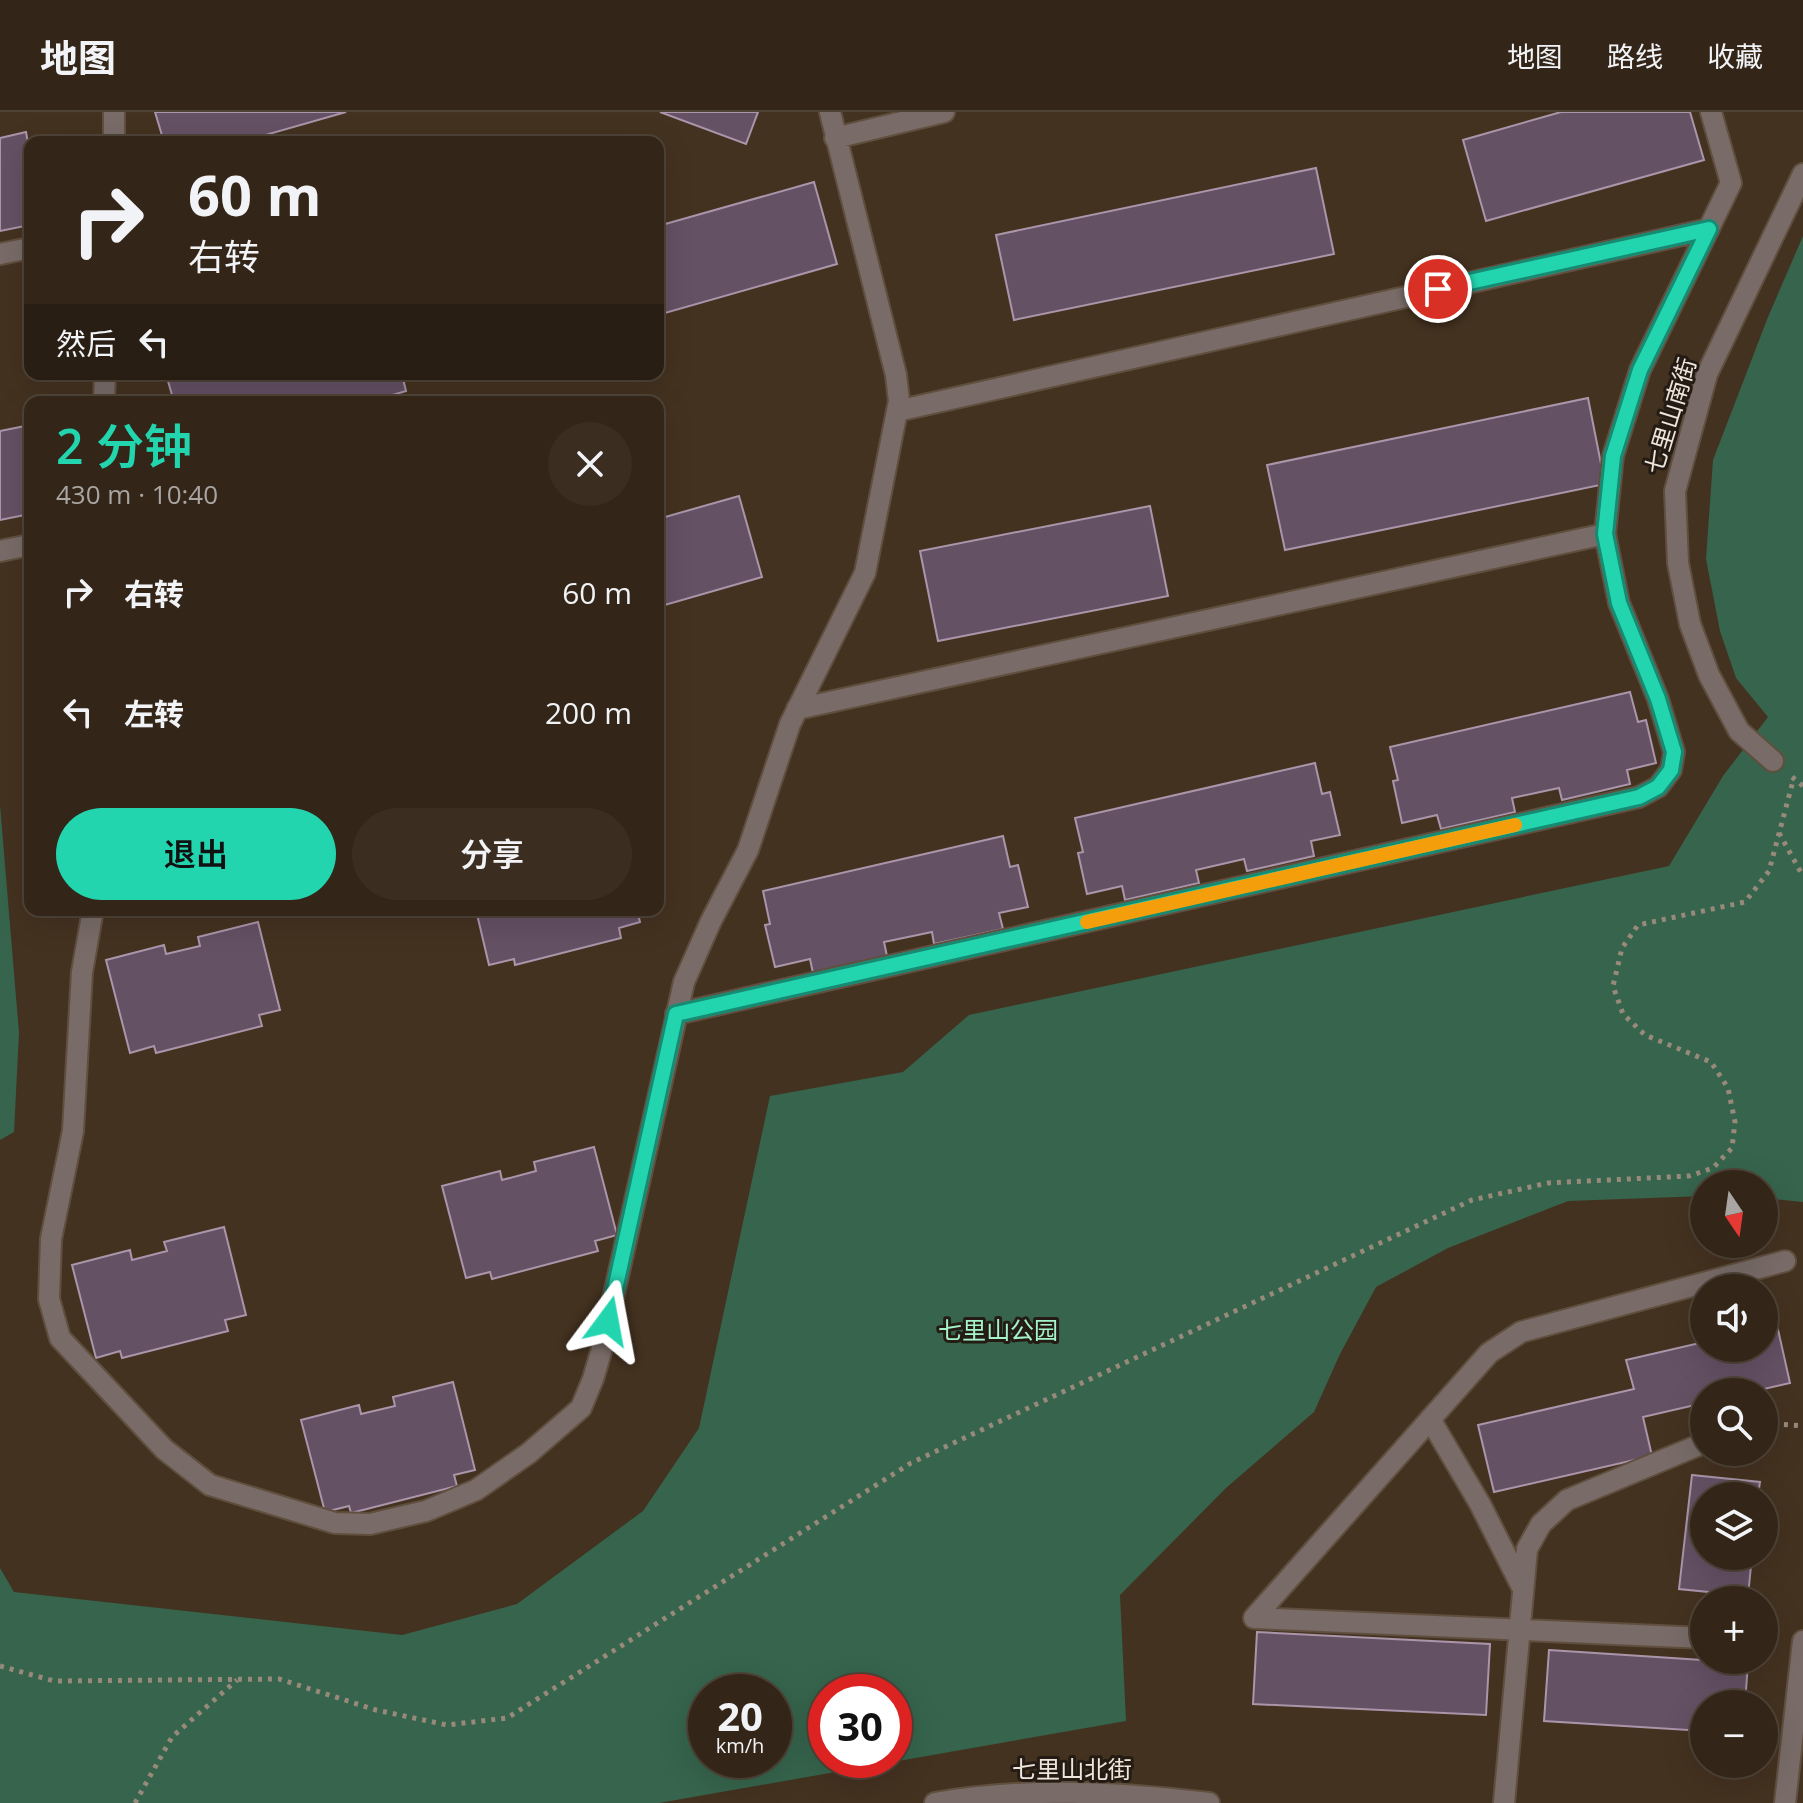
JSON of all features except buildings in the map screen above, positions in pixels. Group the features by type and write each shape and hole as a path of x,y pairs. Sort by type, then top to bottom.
{"street":[{"path":"114,112 114,136"},
{"path":"92,916 82,972 73,1131 51,1239 49,1299 60,1338 164,1449 210,1485 335,1523 370,1524 426,1511 476,1490 529,1453 581,1408 601,1352 684,982 748,850 790,724 865,573 899,401 896,375 830,112"},
{"path":"835,138 944,112"},
{"path":"676,1014 1639,797 1658,787 1671,770 1674,752 1658,699 1619,603 1605,534 1613,456 1640,370 1731,183 1711,112"},
{"name":"七里山南街","path":"1773,761 1739,731 1709,675 1690,624 1678,563 1675,491 1707,374 1803,174"},
{"path":"897,411 1709,229"},
{"path":"0,254 24,249"},
{"path":"797,709 1605,534"},
{"path":"0,551 24,546"},
{"path":"1690,1637 1254,1618 1489,1353 1521,1332 1785,1261"},
{"path":"1430,1419 1486,1515 1523,1590"},
{"path":"1504,1803 1527,1549 1541,1524 1567,1500 1690,1449"},
{"path":"1785,1803 1803,1641"},
{"name":"七里山北街","path":"935,1803 1047,1794 1154,1796 1209,1803"}],"path":[{"path":"0,1666 54,1681 279,1679 376,1710 447,1725 507,1718 911,1463 1472,1200 1548,1183 1689,1176 1713,1168 1732,1148 1735,1122 1728,1088 1711,1062 1645,1035 1623,1014 1613,986 1622,948 1638,925 1745,902 1769,871 1793,778"},
{"path":"1779,833 1803,876"},
{"path":"1778,1424 1803,1426"},
{"path":"135,1803 172,1737 238,1680"}],"green space":[{"name":"七里山公园","path":"1803,236 1803,1202 1778,1199 1778,1170 1690,1170 1690,1197 1568,1201 1448,1248 1376,1287 1340,1354 1314,1412 1226,1488 1120,1595 1126,1721 912,1759 912,1674 808,1674 808,1777 659,1803 0,1803 0,1568 14,1592 402,1635 517,1604 643,1511 699,1428 770,1096 903,1072 969,1015 1669,866 1723,776 1768,717 1736,678 1720,631 1706,559 1713,460"},
{"path":"0,805 19,1033 14,1132 0,1140"}],"slow traffic":[{"path":"1087,922 1515,825"}],"route":[{"path":"608,1321 676,1014 1639,797 1658,787 1671,770 1674,752 1658,699 1619,603 1605,534 1613,456 1640,370 1709,229 1438,289"}]}
